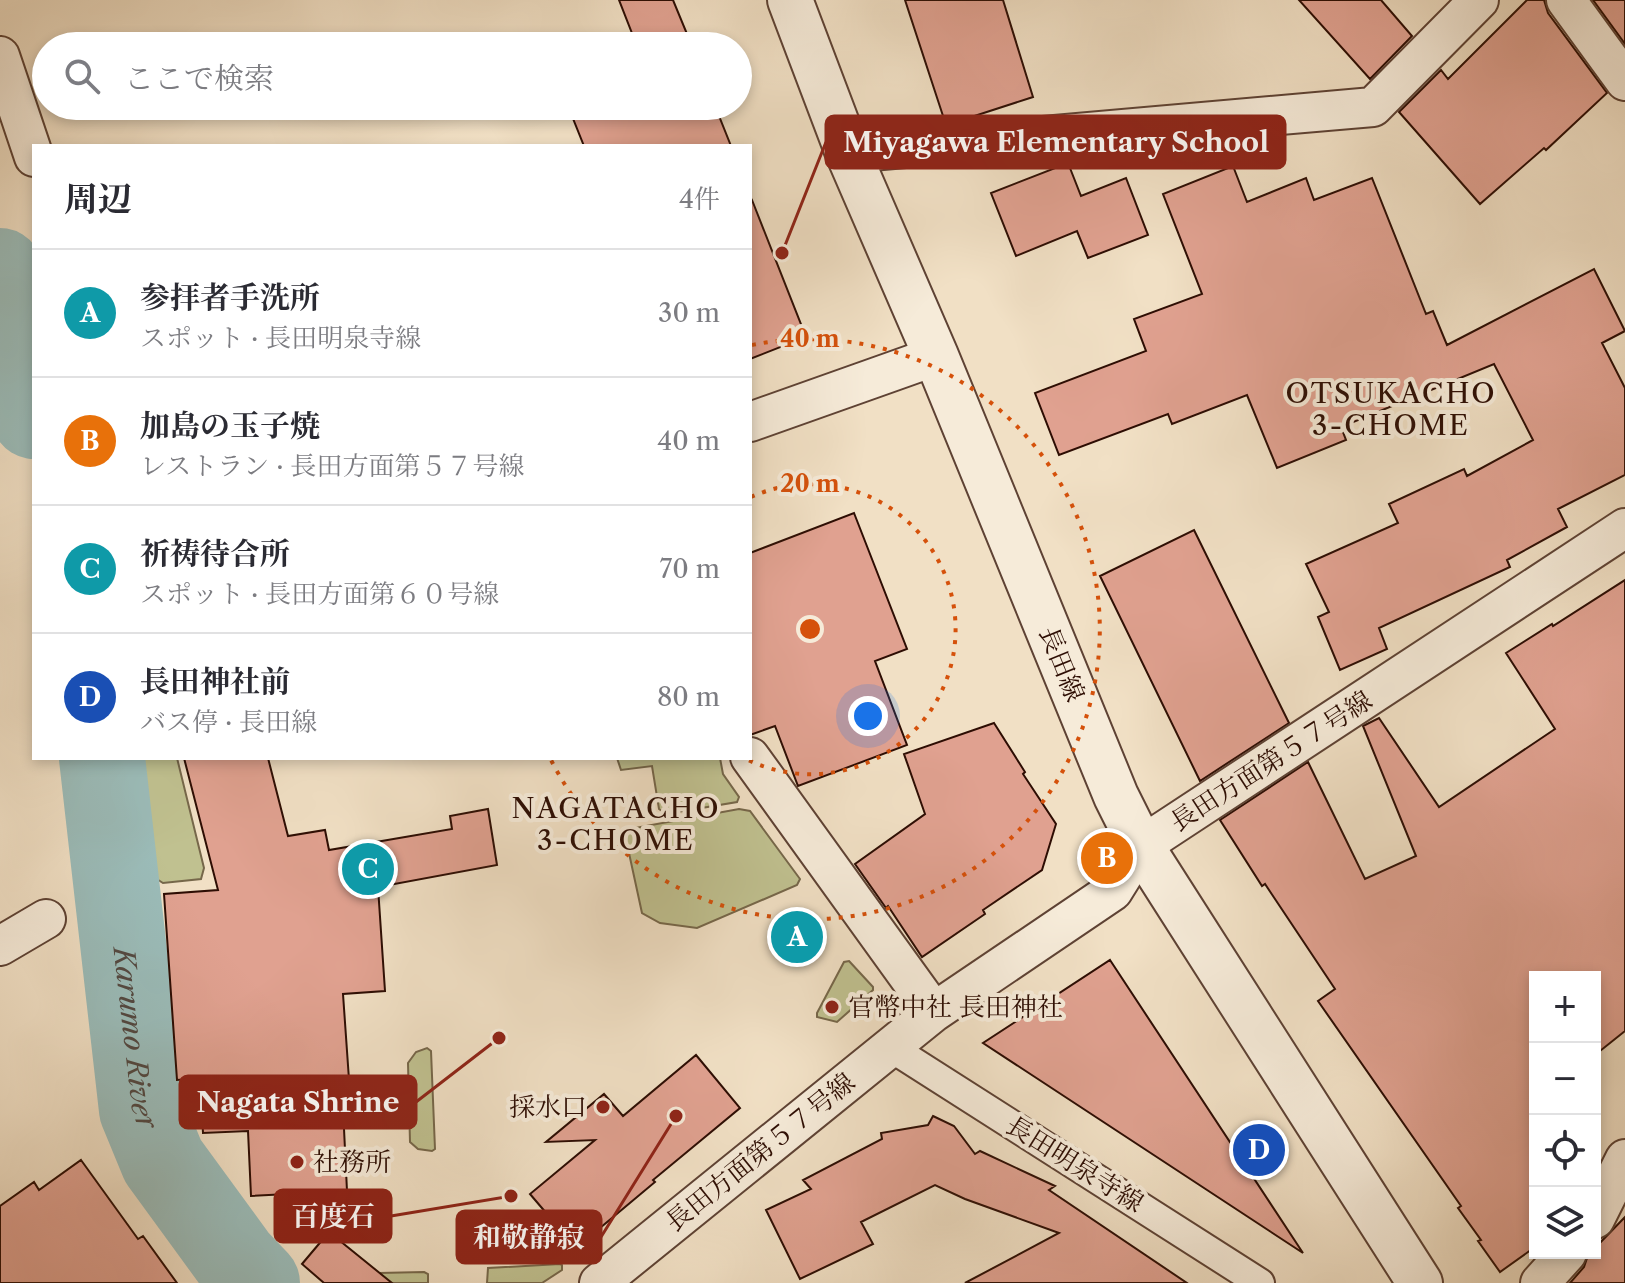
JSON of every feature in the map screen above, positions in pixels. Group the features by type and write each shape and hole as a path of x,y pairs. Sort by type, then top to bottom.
{"street":[{"name":"長田線","path":"790,0 848,153 936,356 1116,796 1141,846 1420,1283"},
{"path":"848,153 1373,107 1479,0"},
{"path":"1566,0 1625,81"},
{"path":"0,56 32,151"},
{"path":"752,421 936,356"},
{"name":"長田方面第５７号線","path":"599,1283 934,1012 1113,891 1141,846 1625,528"},
{"path":"752,760 934,1012"},
{"path":"0,946 46,919"},
{"name":"長田明泉寺線","path":"890,1047 1260,1283"},
{"path":"1601,1207 1625,1159"},
{"path":"1540,1283 1562,1259"}],"green space":[{"path":"141,760 177,760 204,868 201,879 163,883 152,876"},
{"path":"618,760 720,760 723,774 739,797 737,802 666,814 659,809 652,766 621,770"},
{"path":"739,809 750,811 800,879 797,885 697,928 660,923 642,913 624,830"},
{"path":"849,961 873,990 837,1022 817,1017 844,962"},
{"path":"427,1048 431,1051 435,1149 432,1151 418,1149 410,1142 408,1063 416,1052"},
{"path":"560,1264 562,1270 542,1283 487,1283 488,1268"},
{"path":"379,1273 428,1274 428,1283 371,1283"}],"building":[{"path":"619,0 673,0 686,32 632,32"},
{"path":"905,0 1003,0 1033,97 959,121 945,122"},
{"path":"1299,0 1381,0 1412,36 1370,79"},
{"path":"1527,0 1544,0 1548,13 1607,93 1546,150 1544,148 1480,204 1399,112 1441,70 1448,79"},
{"path":"1593,0 1625,0 1625,44"},
{"path":"574,120 721,120 730,144 583,144"},
{"path":"1068,163 1081,196 1126,178 1148,235 1088,258 1077,231 1016,256 991,193"},
{"path":"1233,166 1247,202 1306,178 1314,200 1372,178 1426,314 1433,311 1447,345 1594,269 1625,331 1602,343 1625,388 1625,475 1558,509 1567,527 1507,560 1510,567 1379,628 1387,649 1340,670 1318,617 1329,612 1306,564 1398,523 1389,504 1464,469 1467,476 1533,440 1494,364 1341,427 1346,440 1277,468 1247,395 1172,424 1168,414 1059,455 1035,393 1146,351 1134,319 1202,294 1163,194"},
{"path":"752,200 806,337 752,358"},
{"path":"854,513 907,649 875,661 907,745 798,786 775,726 752,734 752,552"},
{"path":"1194,530 1289,723 1200,781 1100,576"},
{"path":"1625,580 1625,1031 1601,1050 1601,971 1529,971 1529,1251 1500,1272 1458,1208 1461,1206 1318,1001 1335,989 1265,884 1262,886 1220,820 1308,762 1365,879 1416,856 1363,726 1379,718 1439,807 1555,729 1506,653"},
{"path":"994,723 1056,824 1042,870 922,957 855,864 925,814 904,754"},
{"path":"185,760 269,760 288,836 325,830 329,850 452,829 450,816 488,809 497,865 378,887 385,991 343,994 351,1108 343,1108 347,1191 251,1196 248,1131 203,1133 200,1078 177,1080 164,894 218,890"},
{"path":"1110,960 1303,1253 983,1043"},
{"path":"696,1055 740,1108 576,1248 530,1194 595,1140 546,1142 604,1094 623,1116"},
{"path":"933,1116 954,1126 975,1154 980,1151 1055,1186 1049,1190 1187,1283 965,1283 1059,1233 935,1185 861,1222 873,1244 800,1279 766,1210 811,1189 803,1180 882,1139 881,1133 928,1125"},
{"path":"81,1160 138,1239 143,1236 177,1283 0,1283 0,1206 34,1182 39,1190"},
{"path":"1625,1217 1625,1283 1570,1283 1587,1259 1601,1259 1601,1242"},
{"path":"329,1232 392,1283 324,1283 302,1264"}],"waterway":[{"name":"Karumo River","path":"0,271 32,407"},
{"name":"Karumo River","path":"102,760 142,1110 163,1161 236,1261 257,1283"}],"place":[{"name":"Miyagawa Elementary School","path":"782,253"},
{"name":"加島の玉子焼","path":"1107,858"},
{"name":"祈祷待合所","path":"368,869"},
{"name":"参拝者手洗所","path":"797,937"},
{"name":"官幣中社 長田神社","path":"832,1007"},
{"name":"Nagata Shrine","path":"499,1038"},
{"name":"採水口","path":"603,1107"},
{"name":"和敬静寂","path":"676,1116"},
{"name":"長田神社前","path":"1259,1150"},
{"name":"社務所","path":"297,1162"},
{"name":"百度石","path":"511,1196"}],"district":[{"name":"OTSUKACHO 3-CHOME","path":"1391,409"},
{"name":"NAGATACHO 3-CHOME","path":"616,824"}]}
